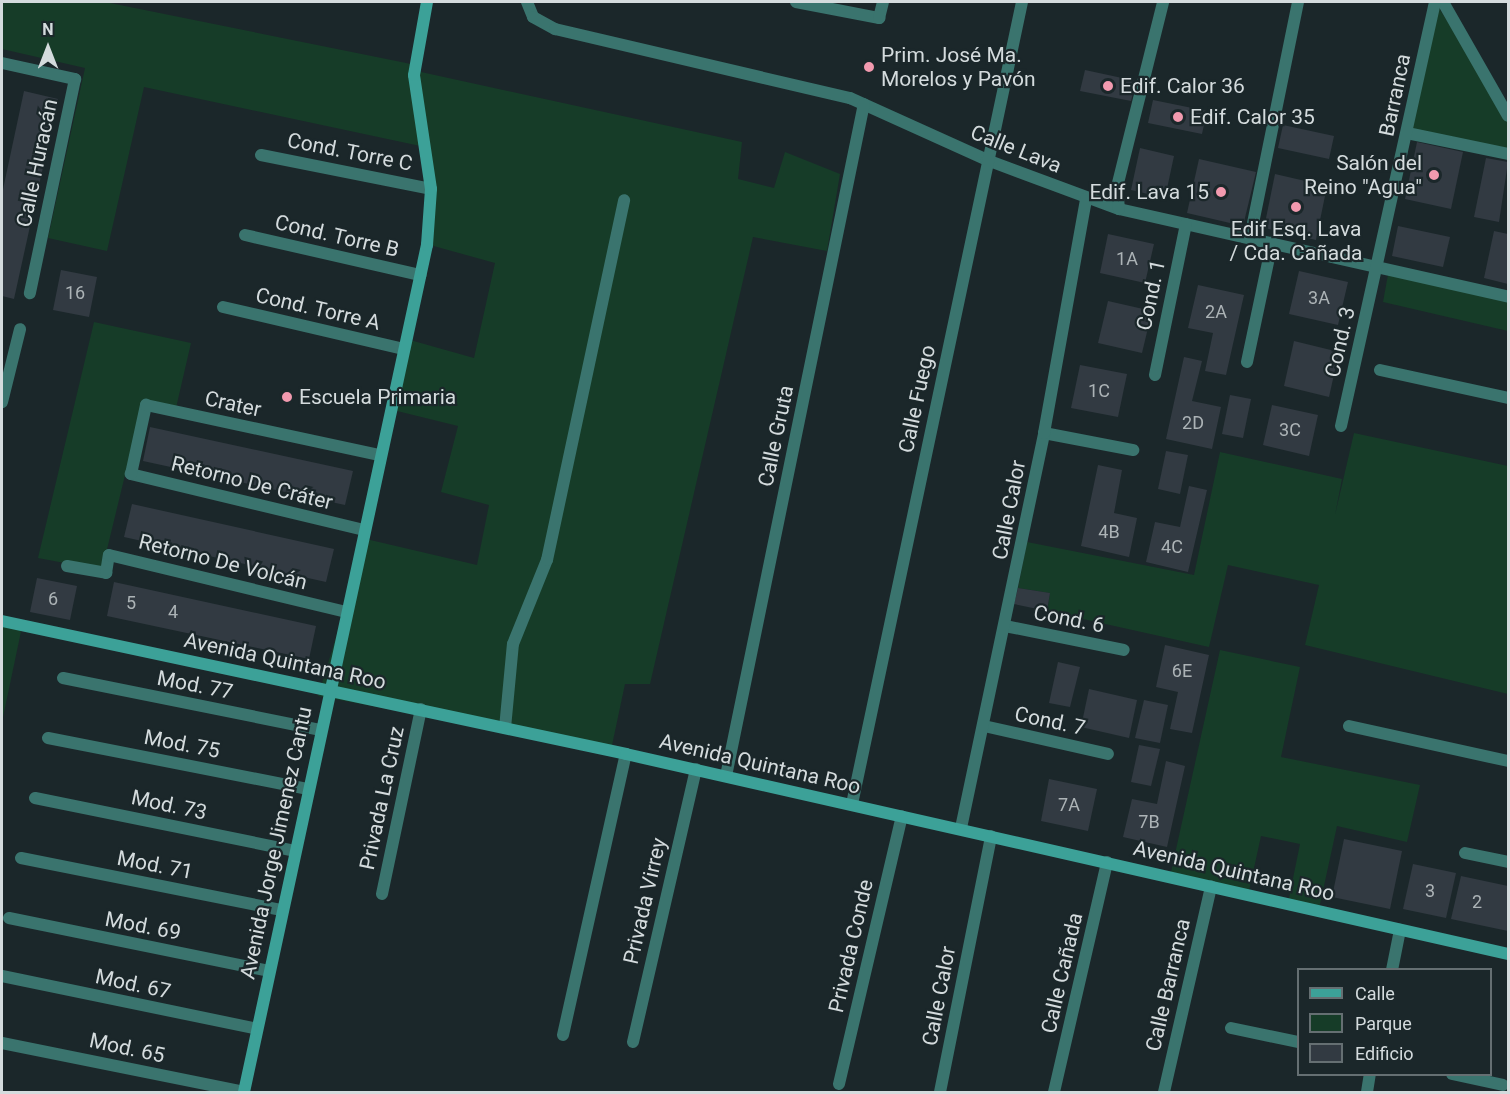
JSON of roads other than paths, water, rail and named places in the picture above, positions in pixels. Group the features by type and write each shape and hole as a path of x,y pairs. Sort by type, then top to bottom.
{"main road":[{"name":"Avenida Jorge Jimenez Cantu","path":"244,1092 328,690 429,230 431,189 414,75 428,2"},
{"name":"Avenida Quintana Roo","path":"2,621 696,769 1509,954"}],"street":[{"name":"Calle Lava","path":"527,2 533,17 555,29 864,104 987,160 1086,199 1119,209 1509,297"},
{"path":"796,2 879,18 883,2"},
{"name":"Calle Fuego","path":"852,804 1022,2"},
{"path":"1119,209 1117,188 1163,2"},
{"path":"1250,238 1298,2"},
{"name":"Barranca","path":"1378,267 1435,2"},
{"path":"1443,2 1509,116"},
{"name":"Calle Huracán","path":"2,64 75,80 30,293"},
{"name":"Calle Gruta","path":"726,776 864,104"},
{"path":"1407,133 1509,154"},
{"name":"Cond. Torre C","path":"261,155 431,189"},
{"name":"Calle Calor","path":"961,828 1044,432 1086,199"},
{"path":"505,728 513,644 547,560 624,200"},
{"name":"Cond. 1","path":"1155,375 1186,224"},
{"name":"Cond. Torre B","path":"245,235 420,275"},
{"path":"1247,362 1272,243"},
{"name":"Cond. 3","path":"1341,426 1378,267"},
{"name":"Cond. Torre A","path":"223,307 404,349"},
{"path":"2,402 20,329"},
{"path":"1380,370 1509,398"},
{"name":"Crater","path":"131,474 146,405 380,455"},
{"path":"1044,432 1133,450"},
{"name":"Retorno De Cráter","path":"131,474 364,530"},
{"name":"Retorno De Volcán","path":"67,566 106,573 109,555 346,612"},
{"name":"Cond. 6","path":"1005,626 1124,650"},
{"name":"Mod. 77","path":"63,678 320,730"},
{"name":"Privada La Cruz","path":"382,894 421,709"},
{"name":"Cond. 7","path":"984,726 1108,754"},
{"path":"1348,726 1509,761"},
{"name":"Mod. 75","path":"48,738 308,789"},
{"path":"563,1035 626,754"},
{"name":"Privada Virrey","path":"633,1042 696,769"},
{"name":"Mod. 73","path":"35,798 295,851"},
{"name":"Privada Conde","path":"839,1084 902,816"},
{"name":"Calle Calor","path":"940,1092 991,836"},
{"path":"1465,853 1509,862"},
{"name":"Mod. 71","path":"21,858 282,910"},
{"name":"Calle Cañada","path":"1054,1092 1107,862"},
{"name":"Calle Barranca","path":"1164,1092 1211,886"},
{"name":"Mod. 69","path":"9,918 269,971"},
{"path":"1392,968 1400,930"},
{"name":"Mod. 67","path":"2,976 257,1029"},
{"path":"1231,1028 1297,1042"},
{"name":"Mod. 65","path":"2,1043 244,1092"},
{"path":"1367,1092 1370,1076"},
{"path":"1461,1076 1503,1085"}],"place":[{"name":"Prim. José Ma. Morelos y Pavón","path":"869,67"},
{"name":"Edif. Calor 36","path":"1108,86"},
{"name":"Edif. Calor 35","path":"1178,117"},
{"name":"Salón del Reino \"Agua\"","path":"1434,175"},
{"name":"Edif. Lava 15","path":"1221,192"},
{"name":"Edif Esq. Lava / Cda. Cañada","path":"1296,207"},
{"name":"Escuela Primaria","path":"287,397"}]}
